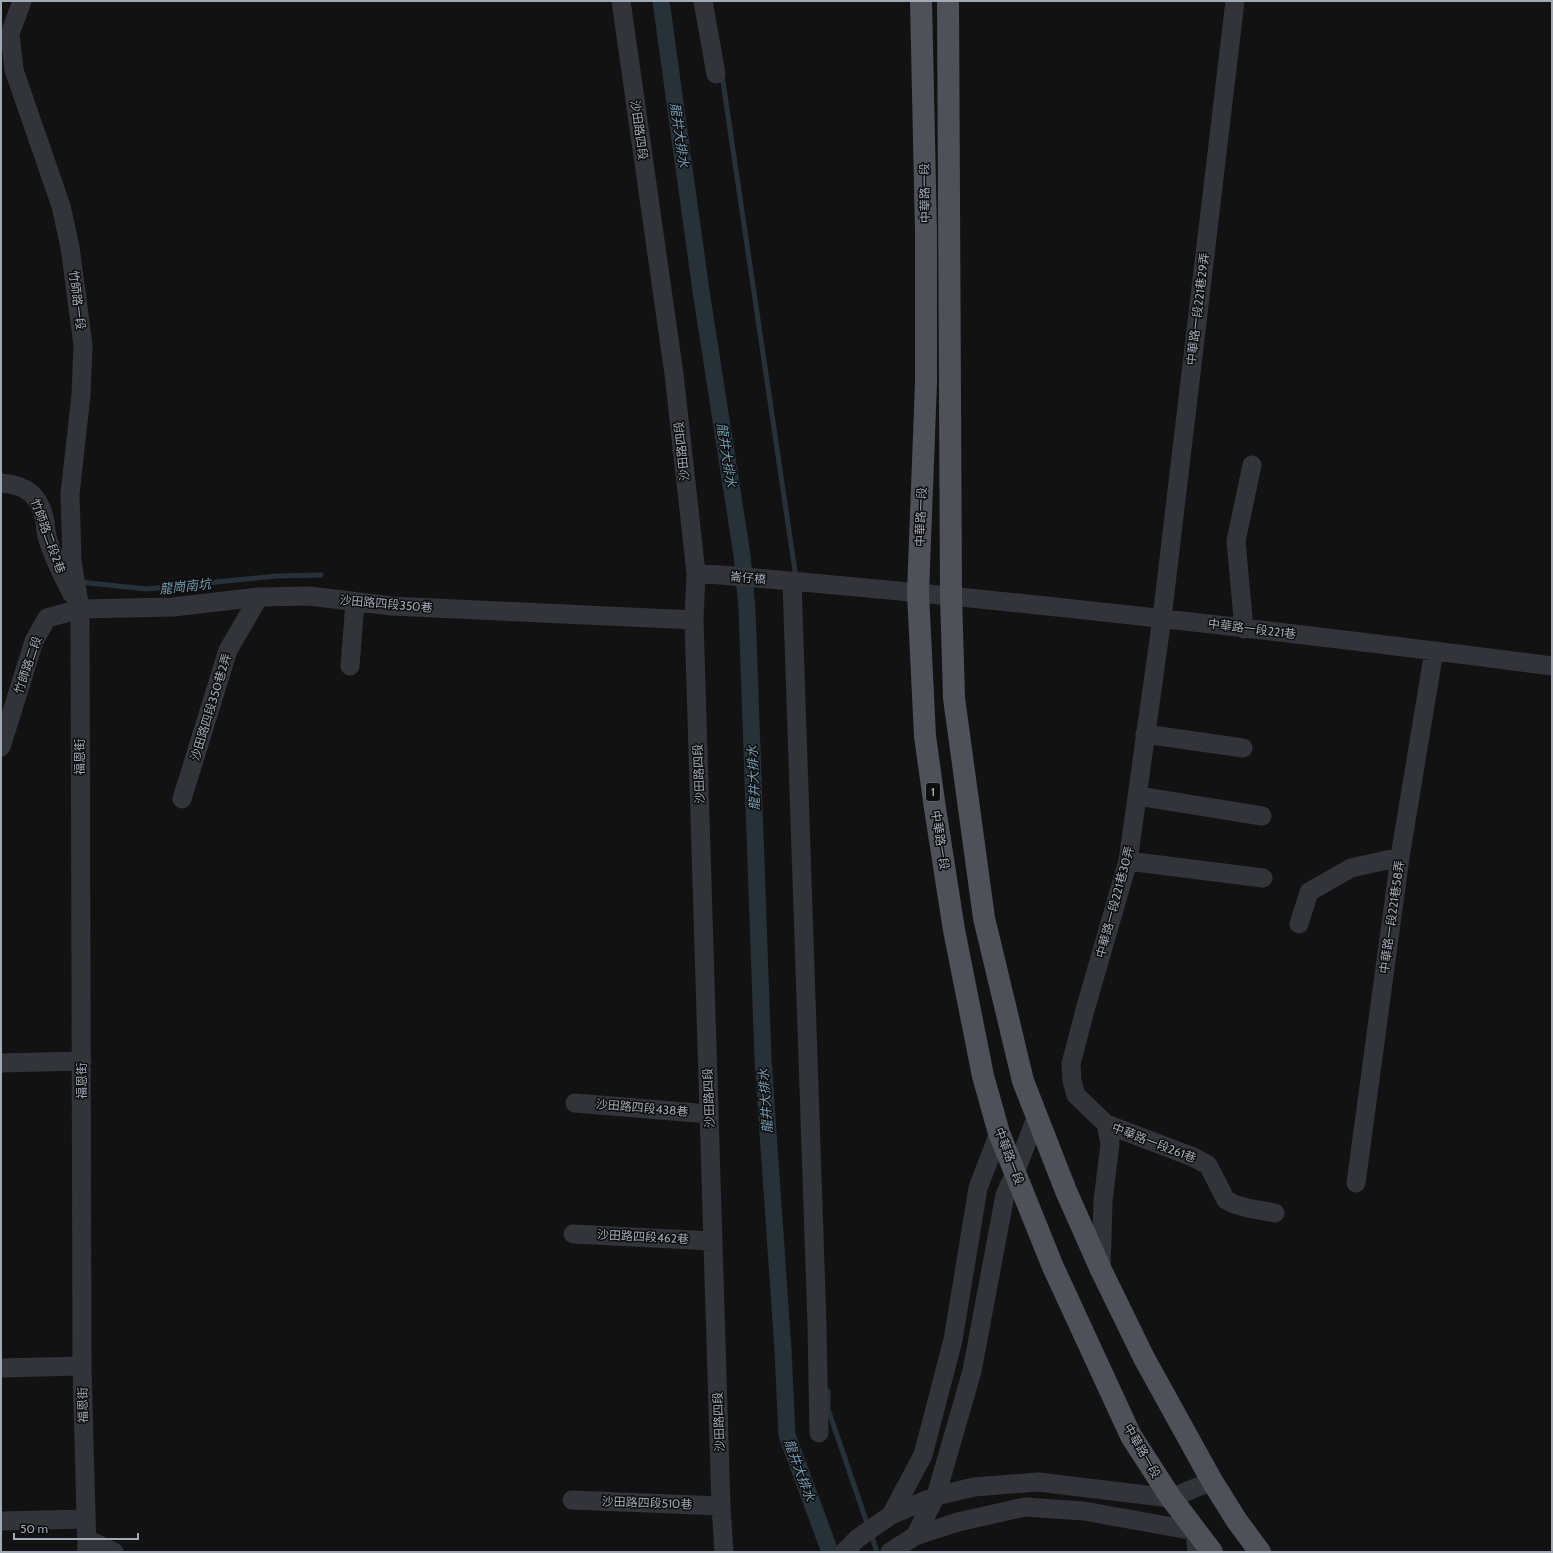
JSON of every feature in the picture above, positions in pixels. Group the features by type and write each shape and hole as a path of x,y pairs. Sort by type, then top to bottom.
{"main road":[{"name":"中華路一段","path":"921,1 926,231 926,384 918,593 925,736 954,930 982,1068 999,1133 1053,1266 1131,1436 1171,1498 1196,1542"},
{"name":"中華路一段","path":"948,1 951,596 954,698 967,803 984,918 1023,1081 1036,1118 1101,1270 1144,1358 1212,1481 1237,1522 1260,1552"},
{"name":"1","path":"1196,1542 1212,1552"}],"street":[{"name":"竹師路一段","path":"22,1 6,33 14,70 61,206 70,247 83,345 80,395 70,494 72,561 80,609"},
{"name":"沙田路四段","path":"621,1 674,374 696,574 694,620 724,1552"},
{"path":"703,1 716,74"},
{"name":"中華路一段221巷29弄","path":"1162,618 1234,1"},
{"path":"1244,629 1236,540 1252,465"},
{"name":"竹師路二段2巷","path":"1,483 12,484 24,488 36,497 44,519 48,540 55,561 80,609"},
{"name":"崙仔橋","path":"696,574 918,593"},
{"path":"784,581 817,1325 819,1432"},
{"name":"中華路一段221巷","path":"918,593 1162,618 1552,666"},
{"name":"沙田路四段350巷","path":"80,609 172,607 259,597 309,596 392,606 694,620"},
{"name":"沙田路四段350巷2弄","path":"182,799 228,650 259,597"},
{"path":"350,666 355,602"},
{"name":"竹師路二段","path":"1,746 34,641 47,618 80,609"},
{"name":"福恩街","path":"80,609 82,1366 87,1545"},
{"name":"中華路一段221巷30弄","path":"1106,1124 1076,1094 1072,1081 1070,1064 1128,861 1162,618"},
{"name":"中華路一段221巷58弄","path":"1356,1183 1400,857 1434,651"},
{"path":"1145,734 1243,748"},
{"path":"1138,796 1262,816"},
{"path":"1299,924 1309,892 1351,868 1400,857"},
{"path":"1128,861 1263,878"},
{"path":"1,1064 82,1061"},
{"name":"沙田路四段438巷","path":"574,1102 709,1114"},
{"path":"915,1536 936,1496 972,1371 1005,1195 1036,1118"},
{"name":"中華路一段261巷","path":"1106,1124 1193,1157 1208,1165 1226,1200 1247,1208 1275,1213"},
{"name":"中華路一段261巷","path":"1101,1270 1103,1201 1110,1144 1106,1124"},
{"path":"891,1515 923,1455 953,1340 978,1188 999,1133"},
{"name":"沙田路四段462巷","path":"573,1234 713,1241"},
{"path":"1,1368 82,1366"},
{"path":"844,1552 858,1538 891,1515 936,1496 974,1487 1038,1482 1171,1498 1212,1481 1271,1552"},
{"name":"沙田路四段510巷","path":"572,1500 722,1506"},
{"path":"890,1552 915,1536 958,1522 1025,1507 1084,1511 1196,1542"},
{"path":"1,1521 86,1519"},
{"path":"87,1545 114,1552"}],"waterway":[{"name":"龍井大排水","path":"661,1 701,291 742,555 747,609 763,1059 783,1350 787,1435 830,1552"},
{"path":"722,75 796,578"},
{"name":"龍崗南坑","path":"79,582 147,589 277,576 321,575"},
{"path":"828,1391 828,1409 868,1526"},
{"path":"871,1534 877,1552"}]}
